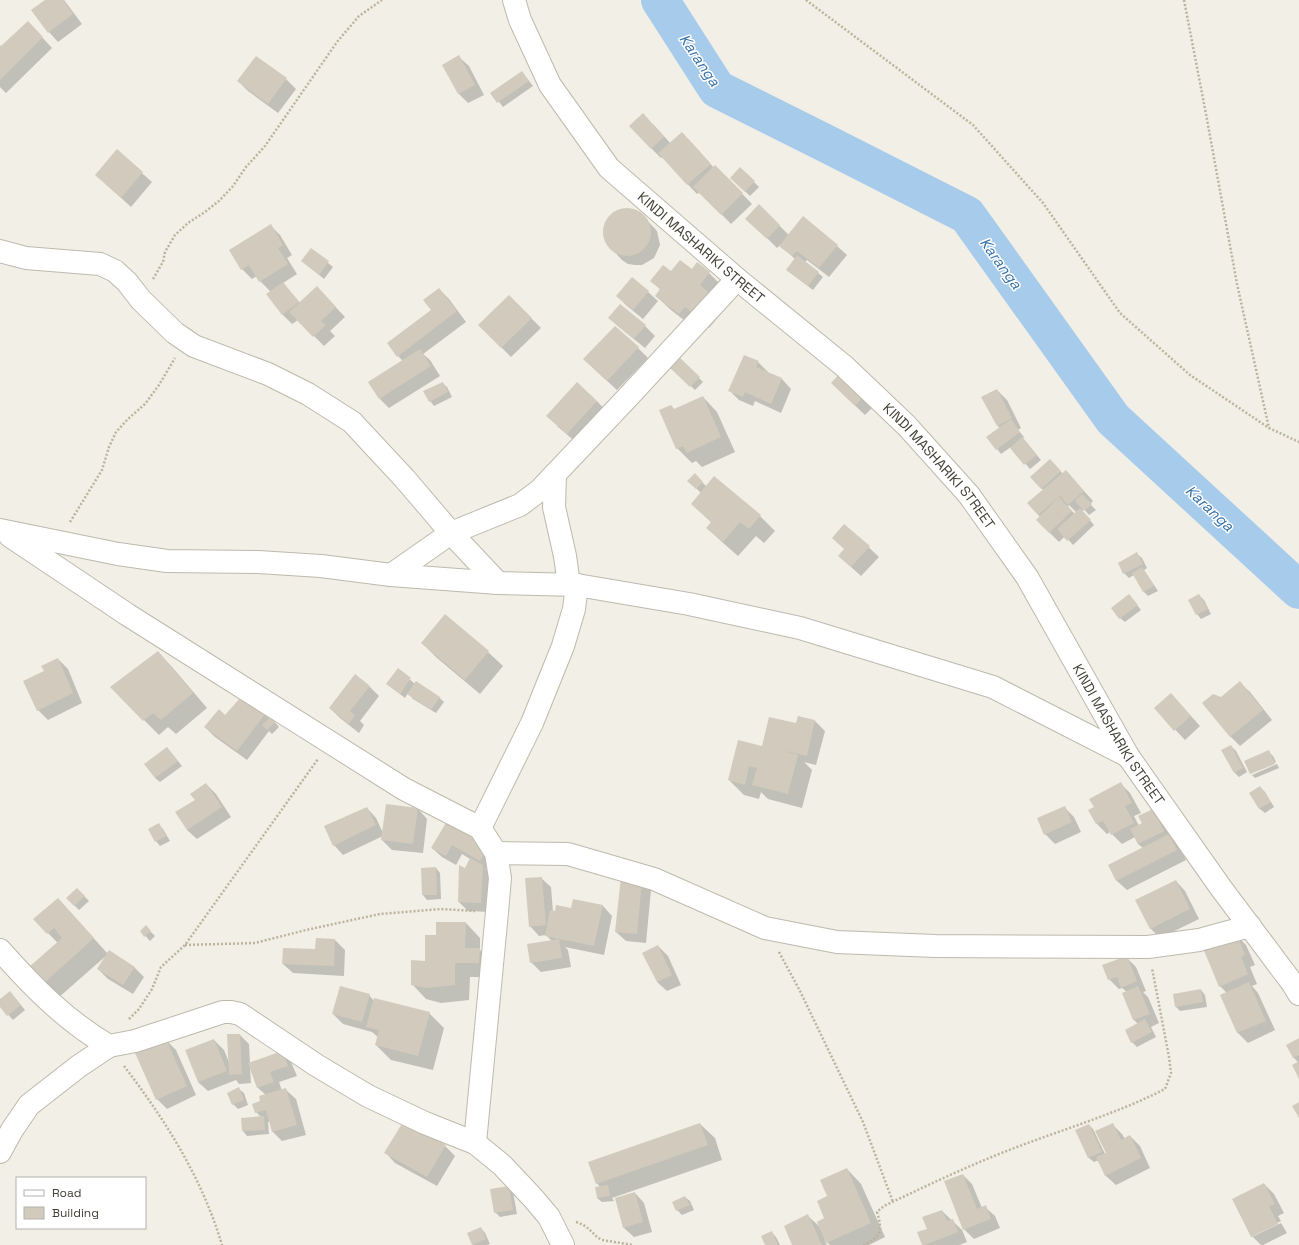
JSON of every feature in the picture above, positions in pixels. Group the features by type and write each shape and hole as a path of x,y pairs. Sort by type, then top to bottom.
{"street":[{"name":"KINDI MASHARIKI STREET","path":"502,0 517,10 550,85 609,168 737,279 844,366 907,426 969,495 1027,577 1128,756 1299,994"},
{"path":"0,251 26,258 100,264 115,271 127,282 141,300 175,333 194,346 268,374 308,394 352,422 405,479 451,533 498,583"},
{"path":"390,575 451,533 520,505 540,490 628,398 737,279"},
{"path":"480,828 532,723 563,646 574,608 573,585 554,507 555,474"},
{"path":"1,530 118,554 167,561 258,562 321,566 390,575 498,583 573,585 689,604 800,628 993,687 1128,756"},
{"path":"1,530 128,616 404,789 480,828 496,853 500,878 475,1143"},
{"path":"496,853 568,854 654,879 765,928 837,942 934,946 1148,947 1199,940 1250,926"},
{"path":"0,950 29,983 61,1012 88,1033 105,1043 135,1041 223,1012 240,1014 316,1065 368,1096 426,1123 475,1143 502,1165 533,1198 549,1218 563,1245"},
{"path":"0,1152 12,1130 29,1105 79,1066 105,1043"}],"path":[{"path":"141,300 163,262 165,252 175,235 188,223 210,208 232,186 246,167 265,146 337,42 359,16 382,0"},
{"path":"806,0 973,125 1043,204 1120,313 1190,375 1269,428 1299,442"},
{"path":"1184,0 1237,284 1269,428"},
{"path":"58,542 102,470 109,446 116,432 145,404 159,385 186,340"},
{"path":"222,1245 200,1186 169,1130 148,1097 105,1043 139,1009 152,989 161,967 185,944 283,810 306,775 331,743"},
{"path":"185,944 254,943 380,914 441,909 497,912"},
{"path":"765,928 800,991 857,1110 893,1202"},
{"path":"863,1245 875,1240 878,1236 880,1229 877,1212 884,1206 1017,1147 1137,1102 1165,1089 1171,1073 1148,947"},
{"path":"549,1218 576,1222 582,1224 602,1240 632,1245"}],"building":[{"path":"45,0 63,0 73,14 48,33 31,10"},
{"path":"28,21 43,37 0,80 0,45 1,46"},
{"path":"459,55 475,85 458,94 442,65"},
{"path":"256,56 287,78 268,104 237,81"},
{"path":"522,71 529,81 497,103 490,93"},
{"path":"643,113 664,137 651,149 629,126"},
{"path":"682,132 711,164 687,185 658,153"},
{"path":"117,149 143,172 121,198 95,175"},
{"path":"715,165 743,193 721,215 693,187"},
{"path":"740,167 755,181 745,192 730,178"},
{"path":"759,204 780,225 767,239 745,219"},
{"path":"627,208 636,210 644,215 649,223 651,232 649,241 644,249 636,254 627,256 618,254 610,249 605,241 603,232 605,223 610,215 618,210"},
{"path":"803,216 838,245 819,268 797,251 792,256 779,246"},
{"path":"271,224 283,245 278,248 288,264 259,282 249,265 241,270 229,250"},
{"path":"311,248 329,261 319,275 301,261"},
{"path":"797,255 819,272 808,286 786,270"},
{"path":"680,260 692,269 697,262 710,272 700,285 711,294 694,314 685,307 679,314 655,296 660,289 650,281 663,265 671,271"},
{"path":"632,277 649,291 633,310 616,296"},
{"path":"283,282 299,302 282,315 266,294"},
{"path":"317,286 336,307 321,321 326,325 313,337 289,312"},
{"path":"439,288 457,311 397,357 387,343 431,310 423,300"},
{"path":"509,295 532,318 501,348 478,325"},
{"path":"620,304 646,325 634,339 608,318"},
{"path":"615,326 639,347 607,381 583,359"},
{"path":"420,349 431,366 379,399 368,382"},
{"path":"677,355 700,377 690,387 667,365"},
{"path":"744,355 759,361 756,367 782,378 771,404 745,392 743,397 728,391"},
{"path":"841,372 866,394 855,406 831,383"},
{"path":"443,382 448,392 429,402 423,391"},
{"path":"577,382 597,401 567,434 546,416"},
{"path":"997,389 1012,418 997,426 981,397"},
{"path":"703,396 721,437 687,453 683,446 676,449 659,410 671,405 674,409"},
{"path":"1011,419 1020,432 996,450 986,437"},
{"path":"1022,437 1037,455 1024,465 1010,448"},
{"path":"1050,459 1061,471 1041,489 1030,477"},
{"path":"1066,470 1084,491 1068,505 1060,496 1038,515 1027,503"},
{"path":"695,473 703,482 696,489 687,481"},
{"path":"714,476 761,515 749,529 740,522 723,542 706,528 711,522 691,504"},
{"path":"1082,494 1092,504 1084,511 1075,501"},
{"path":"1059,497 1072,511 1049,533 1036,520"},
{"path":"1080,508 1091,520 1067,541 1057,529"},
{"path":"844,524 870,546 851,567 838,556 844,549 832,538"},
{"path":"1137,552 1143,564 1123,574 1118,563"},
{"path":"1142,567 1154,586 1143,592 1132,573"},
{"path":"1129,594 1138,605 1119,619 1111,608"},
{"path":"1199,594 1208,609 1196,615 1188,600"},
{"path":"445,614 489,651 465,680 421,643"},
{"path":"158,651 193,693 161,720 153,713 143,721 110,687"},
{"path":"58,658 73,693 37,711 23,681 44,671 41,666"},
{"path":"398,668 411,678 400,694 386,684"},
{"path":"355,674 370,686 350,711 355,715 349,724 329,708"},
{"path":"416,681 440,697 431,710 407,694"},
{"path":"1240,681 1263,710 1230,737 1202,703 1213,694 1221,697"},
{"path":"1171,693 1191,716 1174,731 1154,708"},
{"path":"242,696 265,714 237,751 204,727 219,709 225,715"},
{"path":"798,716 815,720 807,756 780,750 798,755 788,794 752,785 757,768 749,766 745,785 728,780 738,740 762,746 769,717 796,723"},
{"path":"271,717 275,722 267,730 262,725"},
{"path":"1231,745 1243,768 1234,773 1221,750"},
{"path":"167,747 178,761 155,778 144,764"},
{"path":"1269,750 1275,764 1250,774 1244,761"},
{"path":"1121,782 1132,803 1125,806 1134,823 1111,835 1103,821 1096,824 1088,810 1094,807 1089,799"},
{"path":"206,783 222,807 187,830 175,812 195,800 190,794"},
{"path":"1260,786 1271,802 1259,809 1249,793"},
{"path":"386,804 418,808 413,844 381,840"},
{"path":"1065,806 1072,822 1044,835 1037,818"},
{"path":"367,807 376,825 333,846 324,826"},
{"path":"1153,809 1164,831 1138,844 1130,829 1142,823 1138,816"},
{"path":"447,821 489,845 480,861 452,845 446,856 431,848"},
{"path":"159,823 166,836 155,842 148,829"},
{"path":"1169,834 1177,850 1116,881 1108,865"},
{"path":"470,858 483,865 481,903 458,902 459,865 465,868"},
{"path":"436,867 437,895 422,895 421,868"},
{"path":"542,877 546,925 529,927 525,878"},
{"path":"621,877 642,880 637,934 615,932"},
{"path":"1176,880 1190,909 1150,929 1135,900"},
{"path":"77,888 85,896 74,906 66,898"},
{"path":"58,898 94,938 43,984 28,968 62,938 54,928 47,934 33,919"},
{"path":"573,899 603,905 594,946 545,936 550,910 555,911 556,905 571,908"},
{"path":"436,922 466,922 465,948 480,948 479,963 455,963 455,985 426,988 411,985 411,960 425,961 425,935 436,935"},
{"path":"146,925 151,931 144,937 140,931"},
{"path":"1237,934 1245,955 1241,957 1248,974 1219,987 1203,948"},
{"path":"316,938 335,939 334,966 282,964 283,948 315,949"},
{"path":"559,939 562,958 530,963 527,944"},
{"path":"658,945 672,975 657,982 642,953"},
{"path":"109,950 135,967 123,985 97,969"},
{"path":"1127,956 1137,981 1121,988 1117,977 1108,980 1102,965"},
{"path":"1249,982 1266,1021 1237,1033 1220,995"},
{"path":"340,986 370,994 362,1022 332,1014"},
{"path":"1138,986 1150,1014 1133,1020 1122,993"},
{"path":"1201,989 1203,1002 1175,1007 1173,994"},
{"path":"10,991 21,1005 7,1016 0,1007 0,999"},
{"path":"374,998 430,1012 418,1056 375,1045 379,1030 366,1027"},
{"path":"1145,1019 1152,1032 1131,1043 1125,1030"},
{"path":"227,1034 240,1034 242,1074 229,1075"},
{"path":"1299,1038 1299,1055 1293,1058 1286,1045"},
{"path":"166,1039 187,1086 156,1100 135,1053"},
{"path":"214,1039 227,1071 198,1082 185,1050"},
{"path":"282,1051 288,1066 270,1072 274,1082 257,1088 248,1063"},
{"path":"1299,1061 1299,1079 1292,1065"},
{"path":"239,1087 244,1100 232,1105 227,1093"},
{"path":"286,1088 297,1125 272,1132 266,1110 255,1113 252,1104 260,1101 259,1096"},
{"path":"1299,1102 1299,1118 1292,1106"},
{"path":"264,1116 265,1130 242,1131 241,1118"},
{"path":"403,1122 446,1145 427,1177 384,1153"},
{"path":"700,1123 708,1145 596,1184 588,1162"},
{"path":"1113,1123 1121,1140 1130,1135 1141,1158 1105,1176 1096,1157 1106,1153 1095,1131"},
{"path":"1089,1124 1102,1152 1088,1158 1075,1130"},
{"path":"847,1168 871,1223 826,1243 817,1222 824,1218 817,1201 827,1196 820,1180"},
{"path":"963,1174 977,1209 986,1205 991,1219 963,1230 944,1181"},
{"path":"1264,1183 1275,1204 1269,1206 1278,1224 1251,1237 1232,1199"},
{"path":"608,1185 610,1196 597,1198 595,1187"},
{"path":"509,1186 513,1210 494,1213 490,1189"},
{"path":"635,1192 643,1222 623,1228 615,1198"},
{"path":"685,1196 690,1205 676,1211 672,1202"},
{"path":"942,1210 947,1221 953,1219 958,1232 922,1245 917,1232 927,1229 922,1217"},
{"path":"808,1214 822,1245 792,1245 784,1226"},
{"path":"481,1227 486,1239 472,1245 467,1233"},
{"path":"772,1231 778,1245 765,1245 761,1236"}],"waterway":[{"name":"Karanga","path":"660,0 717,89 967,215 1113,419 1299,590"}]}
